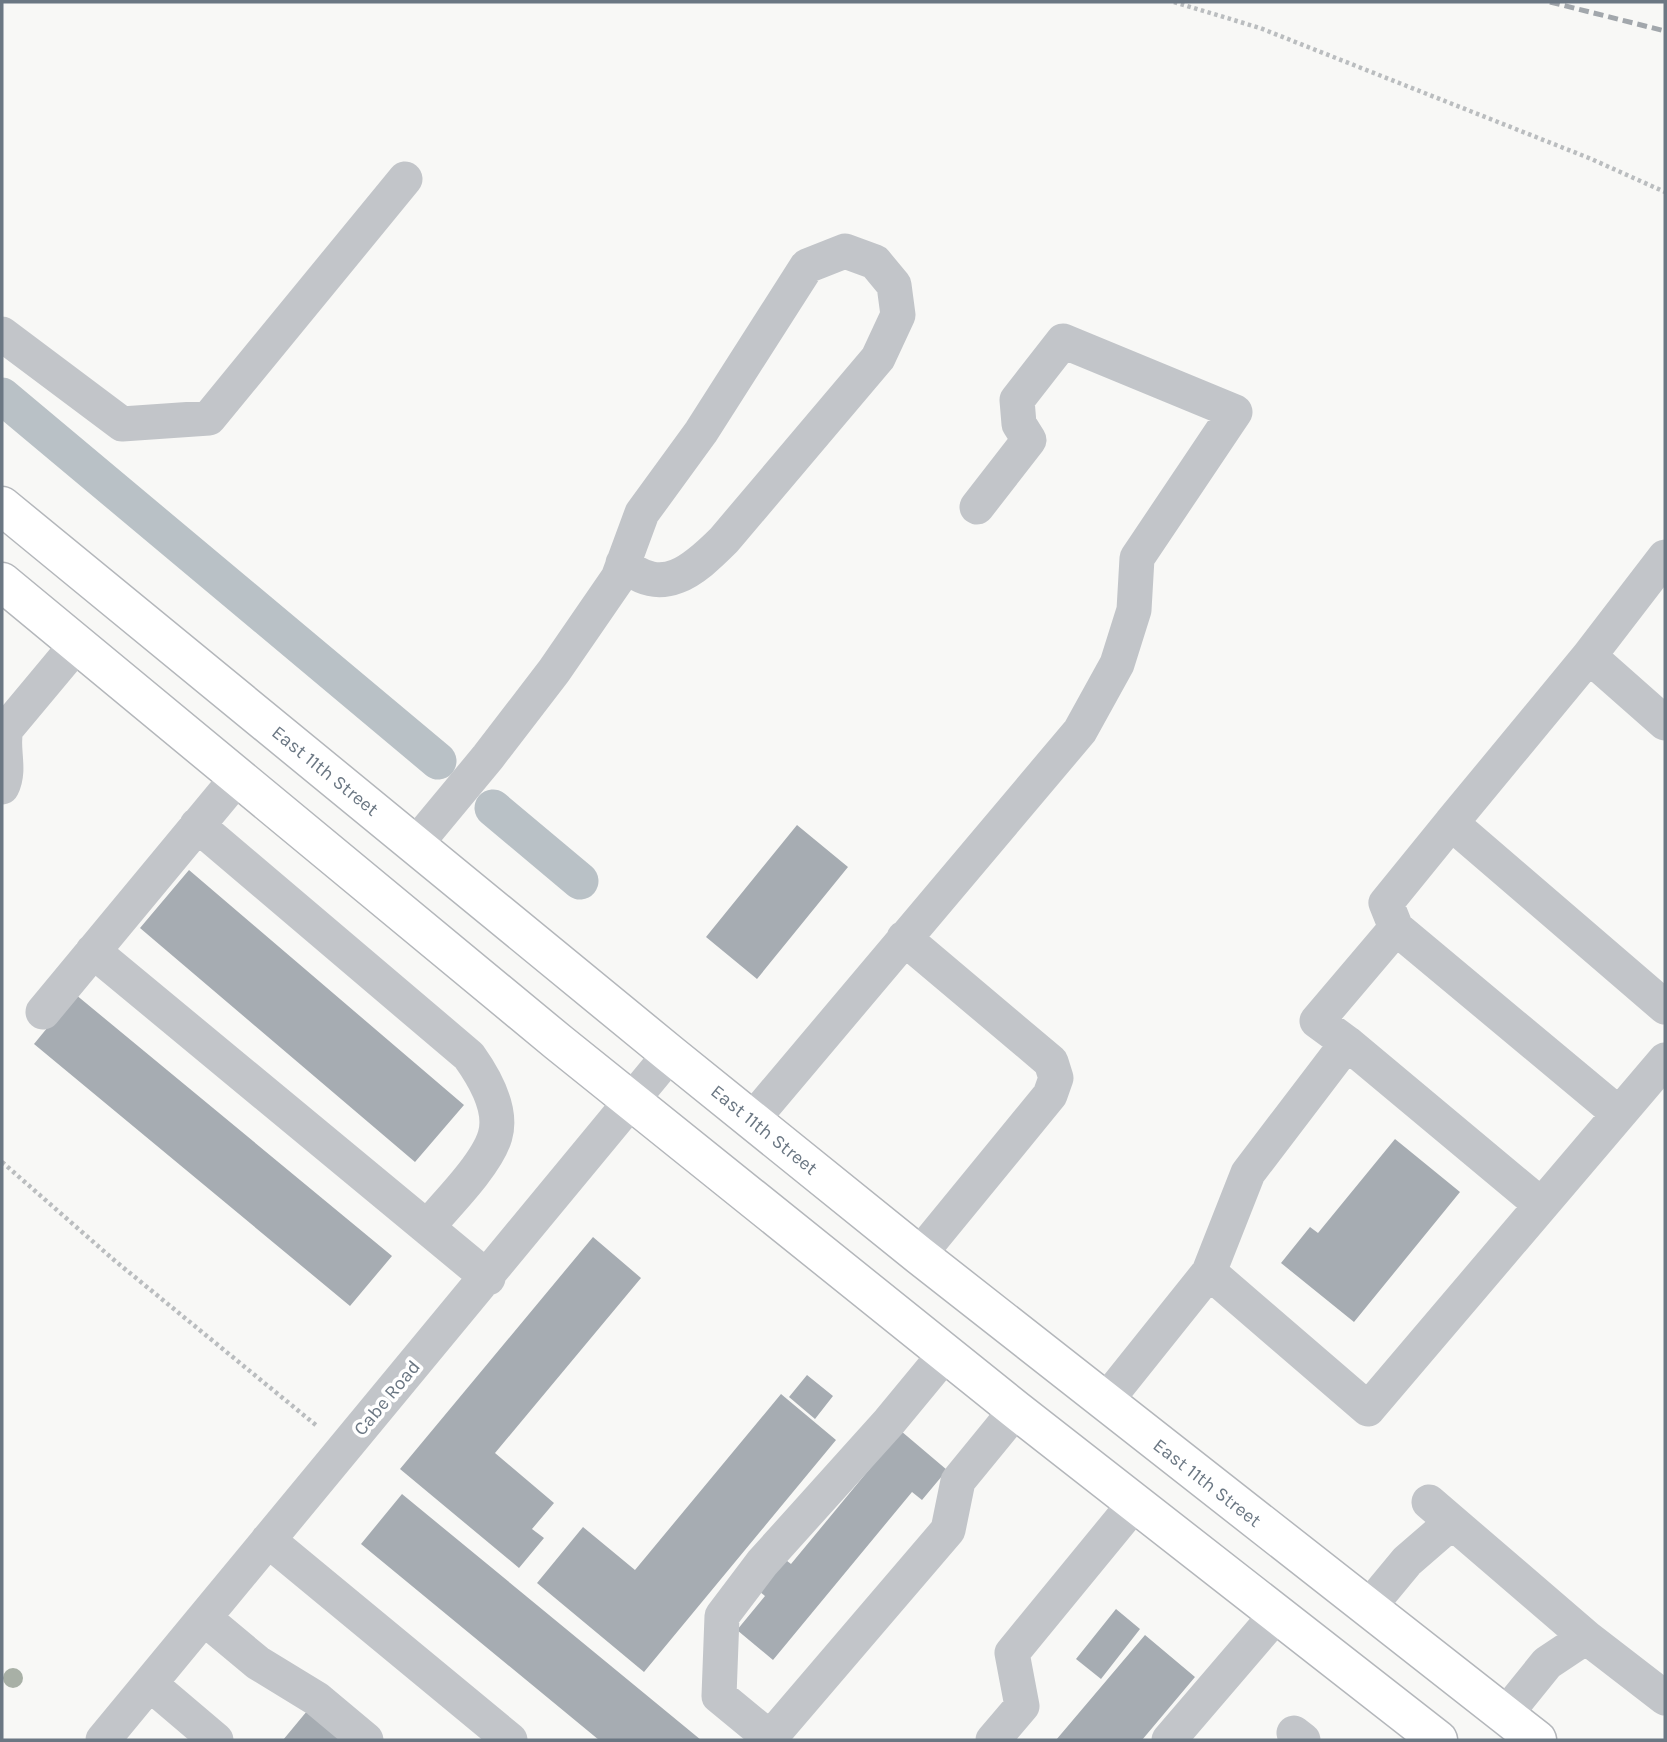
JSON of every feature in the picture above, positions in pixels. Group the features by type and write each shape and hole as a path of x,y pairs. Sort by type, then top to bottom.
{"main road":[{"name":"East 11th Street","path":"2,506 919,1255 1537,1740"},
{"path":"2,582 446,951 632,1101 1016,1410 1438,1740"}],"street":[{"path":"2,334 122,424 209,418 405,179"},
{"path":"415,845 488,757 554,671 618,578 623,563 642,513 701,432 807,266 845,251 875,262 894,285 898,315 878,358 724,540 698,566 671,579 649,580 623,563"},
{"path":"752,1120 1080,731 1117,664 1134,610 1137,558 1235,412 1063,341 1017,400 1019,424 1029,440 977,507"},
{"path":"1619,1114 1395,928 1386,902 1589,656 1665,557"},
{"path":"2,787 6,776 6,729 77,644"},
{"path":"1589,656 1665,723"},
{"path":"43,1012 237,778"},
{"path":"1451,823 1665,1007"},
{"path":"197,825 469,1056 486,1080 494,1105 496,1134 487,1154 427,1227"},
{"path":"1395,928 1317,1021 1541,1205"},
{"path":"904,938 1051,1062 1056,1078 1050,1095 919,1255"},
{"path":"93,951 488,1278"},
{"path":"1105,1402 1209,1272 1248,1173 1347,1044"},
{"name":"Cabe Road","path":"103,1740 488,1278 670,1054"},
{"path":"1209,1272 1368,1409 1665,1060"},
{"path":"946,1353 889,1422 762,1563 722,1616 719,1696 770,1738 948,1530 958,1480 1016,1410"},
{"path":"993,1740 1022,1706 1012,1653 1135,1503"},
{"path":"1368,1608 1407,1561 1441,1512 1586,1637 1665,1698"},
{"path":"268,1540 510,1740"},
{"path":"1169,1740 1277,1614"},
{"path":"204,1618 257,1663 317,1699 366,1740"},
{"path":"1505,1715 1547,1663 1586,1637"},
{"path":"150,1684 216,1740"}],"path":[{"path":"1174,2 1260,28 1589,158 1665,192"},
{"path":"2,1162 114,1260 345,1449"}],"building":[{"path":"797,825 848,867 757,979 706,937"},
{"path":"189,870 464,1105 415,1162 140,928"},
{"path":"75,994 392,1256 350,1306 34,1044"},
{"path":"1395,1139 1460,1192 1354,1322 1281,1263 1310,1227 1318,1233"},
{"path":"593,1237 641,1278 495,1453 554,1503 532,1529 544,1538 519,1568 400,1469"},
{"path":"807,1375 833,1396 815,1419 789,1397"},
{"path":"781,1394 836,1440 644,1672 537,1583 583,1527 635,1570"},
{"path":"901,1431 947,1470 922,1500 912,1492 773,1660 737,1630 765,1596 752,1585 778,1554 791,1564"},
{"path":"402,1494 701,1740 599,1740 361,1544"},
{"path":"1116,1609 1140,1629 1101,1679 1076,1659"},
{"path":"1145,1635 1195,1677 1142,1740 1056,1740"},
{"path":"312,1705 354,1740 283,1740"}],"waterway":[{"path":"2,396 438,761"},
{"path":"493,808 580,881"}],"railway":[{"path":"1550,2 1665,31"}]}
